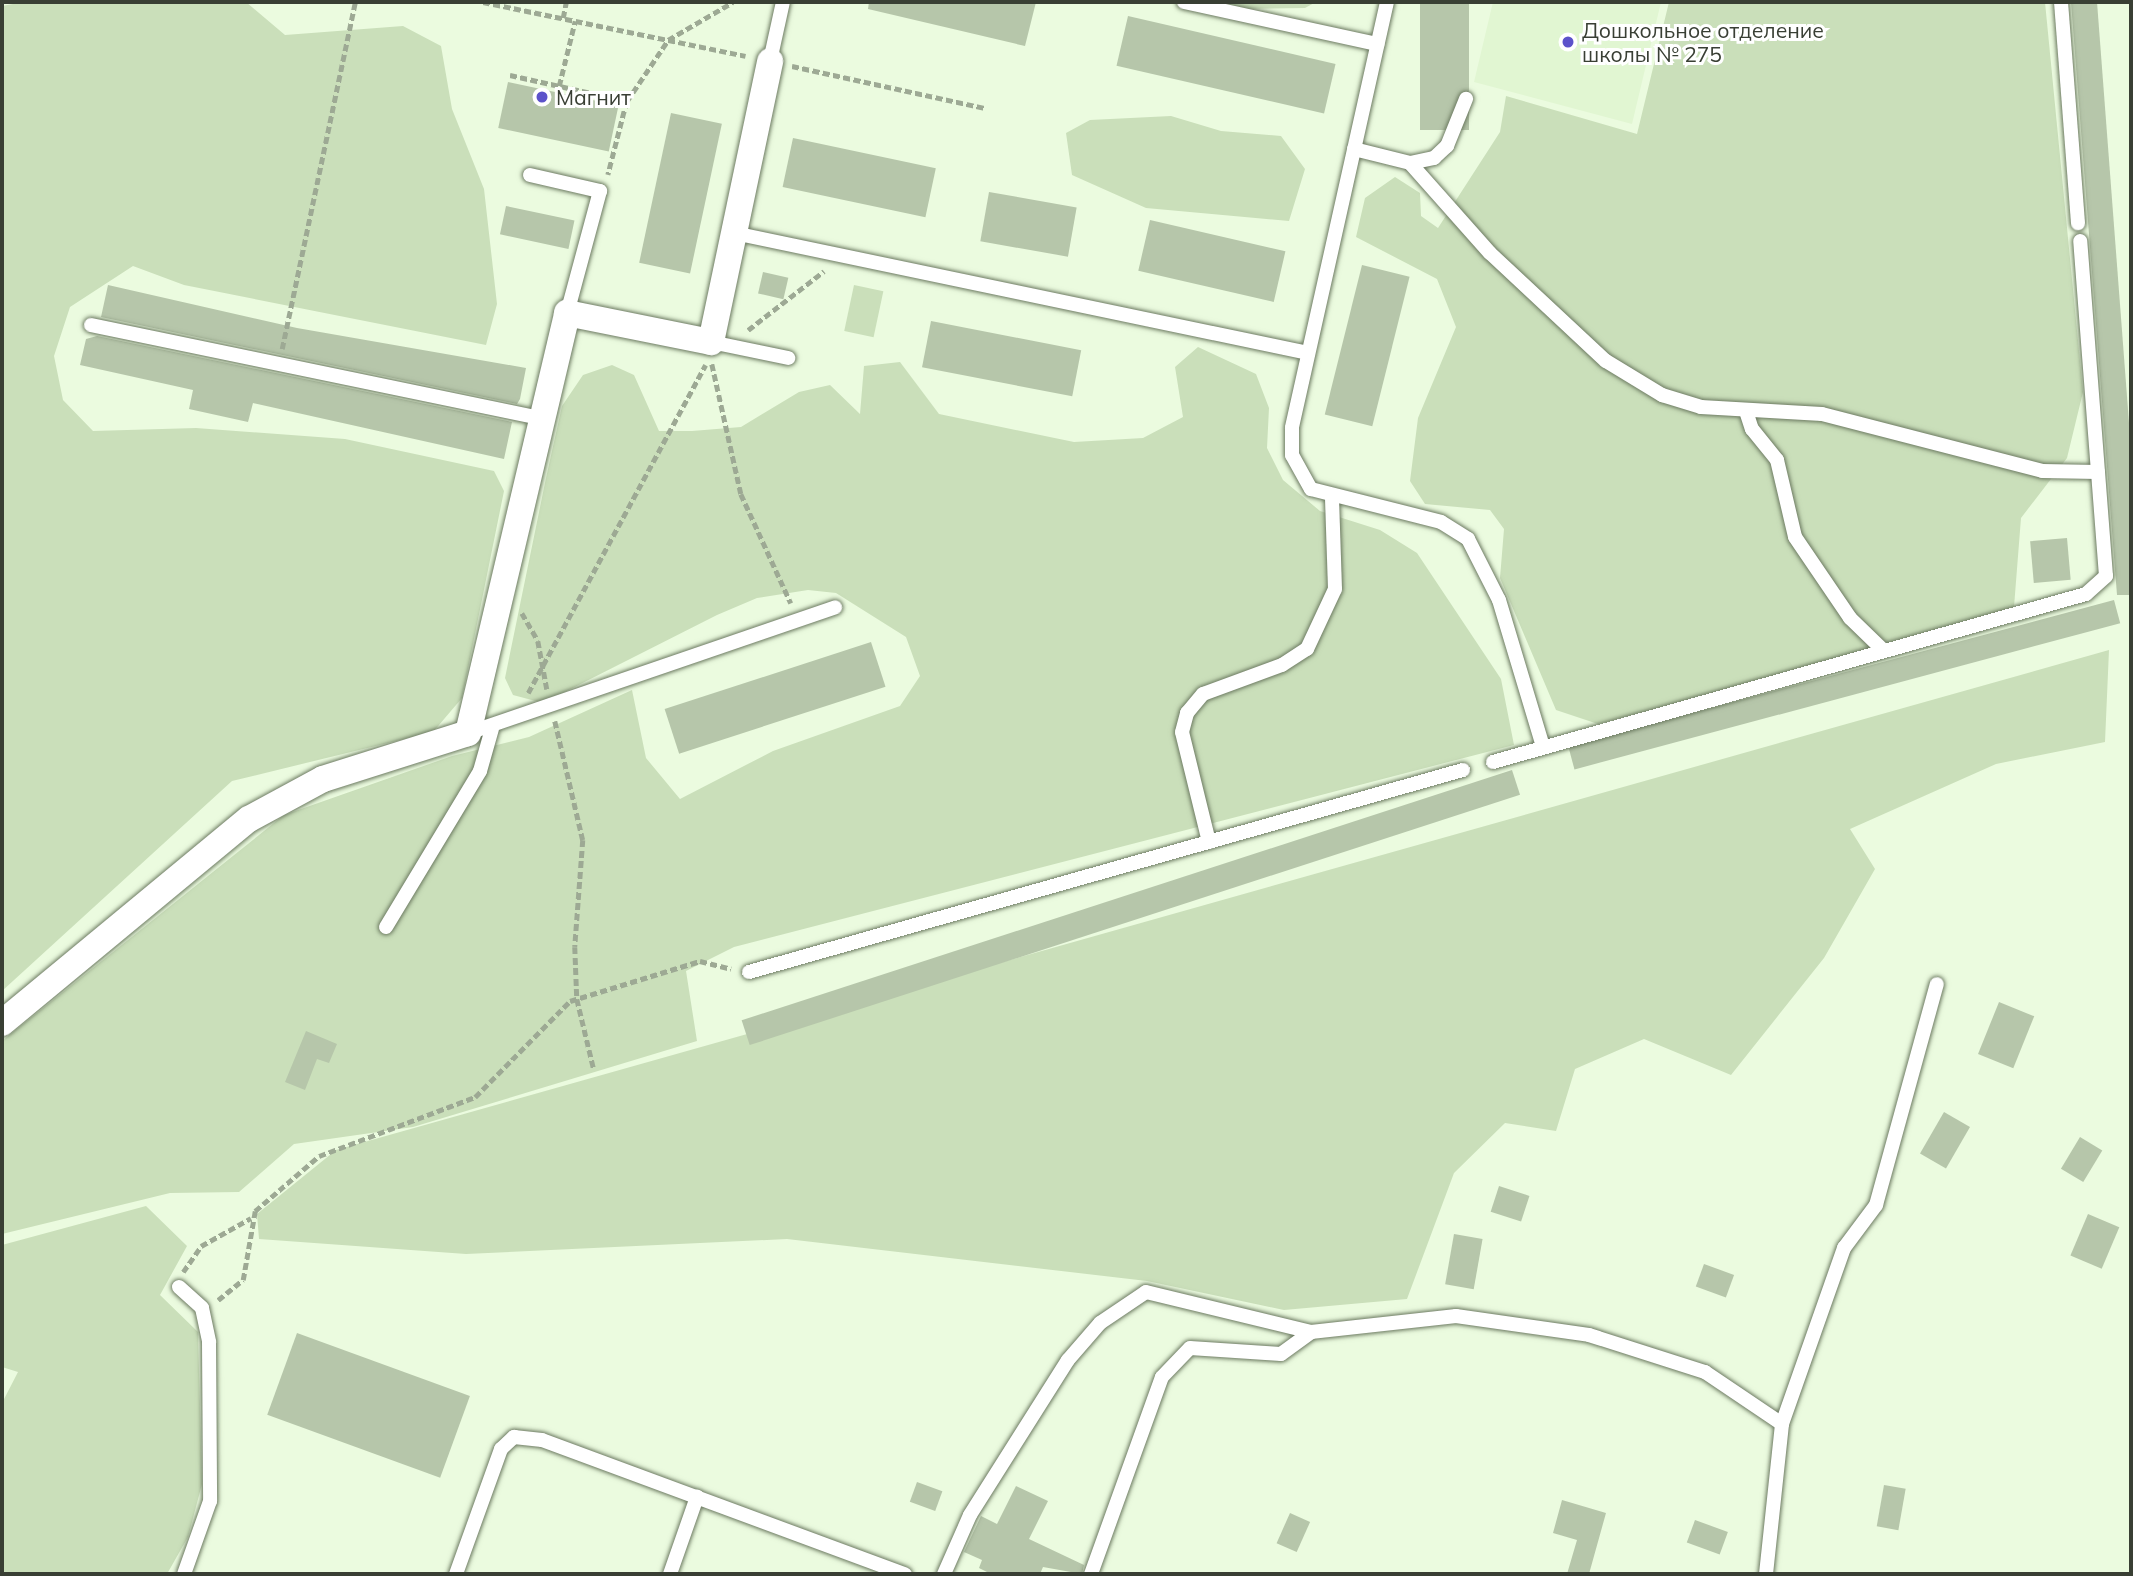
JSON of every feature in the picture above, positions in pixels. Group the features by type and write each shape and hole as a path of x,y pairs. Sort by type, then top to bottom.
{"street":[{"path":"2,1023 249,819 323,779 480,731 507,573 567,313 719,344 734,233 770,61"}],"lane":[{"path":"770,61 783,2"},
{"path":"1184,2 1377,44"},
{"path":"1387,2 1308,353 1292,455 1311,489 1332,498 1441,522 1468,539 1499,600 1543,747"},
{"path":"2061,2 2078,223"},
{"path":"1354,149 1410,163 1434,158 1447,146 1466,99"},
{"path":"1410,163 1490,253 1606,361 1662,395 1746,411 1822,414 2042,471 2098,472"},
{"path":"530,175 600,191 567,313"},
{"path":"734,233 1308,353"},
{"path":"1493,762 2087,594 2106,576 2080,241"},
{"path":"91,326 544,419"},
{"path":"719,344 788,358"},
{"path":"1746,411 1752,429 1777,460 1795,537 1850,618 1884,652"},
{"path":"1209,842 1182,732 1187,713 1203,694 1282,665 1307,649 1335,589 1332,498"},
{"path":"386,928 480,771 480,731 835,607"},
{"path":"749,972 1463,770"},
{"path":"1766,1574 1782,1424 1844,1248 1876,1205 1937,985"},
{"path":"179,1287 202,1308 208,1342 210,1501 184,1574"},
{"path":"946,1574 970,1515 1069,1360 1100,1323 1146,1292 1311,1332 1456,1316 1589,1335 1705,1372 1782,1424"},
{"path":"1091,1574 1173,1359 1189,1348 1281,1354 1311,1332"},
{"path":"456,1574 501,1449 514,1437 542,1440 905,1574"},
{"path":"670,1574 697,1497"}],"path":[{"path":"278,366 355,2"},
{"path":"483,2 985,108"},
{"path":"563,18 566,2"},
{"path":"600,191 617,156 627,101 668,40 733,2"},
{"path":"559,86 575,21"},
{"path":"510,75 627,101"},
{"path":"719,344 841,256"},
{"path":"509,723 539,673 710,356 741,494 800,619"},
{"path":"507,573 538,641 539,673 552,707 583,840 578,999 594,1070"},
{"path":"179,1287 185,1266 201,1246 251,1218 290,1177 349,1140 475,1097 550,1015 578,999 700,961 749,972"},
{"path":"202,1308 243,1280 251,1218"}],"shaded area":[{"path":"24,2 246,2 285,35 403,26 441,46 452,109 484,189 497,304 486,345 184,285 133,266 70,307 54,356 63,400 93,431 196,428 345,439 494,471 504,491 462,698 433,732 232,781 2,991 2,6"},
{"path":"1169,2 1316,2 1305,8 1231,9"},
{"name":"Дошкольное отделение школы № 275","path":"1493,2 1661,2 1632,124 1474,82"},
{"path":"1669,2 2045,2 2083,392 2067,458 2021,518 2014,607 2001,618 1598,724 1556,710 1500,578 1504,529 1490,510 1425,504 1410,481 1418,418 1456,327 1437,279 1356,237 1365,198 1395,177 1420,193 1421,216 1438,228 1500,132 1506,96 1637,134"},
{"path":"1171,116 1221,131 1281,136 1305,169 1289,221 1146,208 1072,175 1066,133 1090,120"},
{"path":"854,285 883,291 874,337 844,331"},
{"path":"1198,347 1256,374 1269,408 1267,448 1283,480 1320,511 1380,530 1417,553 1501,679 1514,745 734,947 686,971 697,1041 413,1127 294,1144 239,1192 170,1193 2,1234 2,1041 284,815 452,756 529,737 632,690 646,758 680,799 773,751 900,706 920,676 906,637 836,593 808,590 757,598 717,615 543,703 513,695 505,678 546,478 562,406 583,375 612,365 634,375 659,431 692,431 741,427 799,392 830,385 860,414 864,366 900,362 939,414 1074,442 1143,438 1183,417 1175,367"},
{"path":"2109,650 2105,742 1996,764 1850,829 1875,869 1824,958 1731,1075 1644,1039 1575,1069 1556,1131 1505,1123 1454,1173 1407,1299 1284,1310 1147,1281 787,1239 466,1254 259,1239 257,1214 336,1150"},
{"path":"146,1206 187,1246 160,1295 198,1332 202,1484 188,1537 167,1574 2,1574 2,1403 18,1372 2,1367 2,1245"}],"building":[{"path":"869,2 1036,2 1025,46 868,9"},
{"path":"1420,2 1469,2 1469,130 1420,130"},
{"path":"2071,2 2097,2 2131,449 2131,595 2117,595"},
{"path":"1128,16 1336,64 1324,114 1117,66"},
{"path":"508,82 619,105 609,151 498,128"},
{"path":"671,113 722,124 690,273 639,263"},
{"path":"793,138 936,168 925,217 783,187"},
{"path":"989,192 1077,207 1068,257 980,241"},
{"path":"506,206 574,221 568,249 500,234"},
{"path":"1150,220 1285,251 1274,302 1138,271"},
{"path":"1362,265 1410,277 1372,426 1325,414"},
{"path":"763,272 788,278 783,299 758,293"},
{"path":"108,285 297,328 526,368 520,399 517,404 101,317"},
{"path":"931,321 1081,350 1072,396 922,367"},
{"path":"97,336 512,422 504,459 253,403 248,422 189,409 193,390 80,365 86,339"},
{"path":"2067,538 2071,580 2034,583 2030,541"},
{"path":"2114,600 2120,623 1574,769 1568,746"},
{"path":"871,642 886,687 679,754 665,709"},
{"path":"1512,770 1520,795 750,1045 742,1020"},
{"path":"1999,1002 2034,1016 2013,1068 1978,1054"},
{"path":"306,1031 337,1044 329,1063 317,1059 305,1090 285,1082"},
{"path":"1944,1112 1970,1127 1946,1169 1920,1154"},
{"path":"2080,1137 2102,1150 2083,1182 2061,1169"},
{"path":"1499,1186 1529,1196 1521,1222 1491,1212"},
{"path":"2088,1214 2119,1227 2102,1269 2070,1255"},
{"path":"1454,1234 1483,1239 1474,1289 1445,1284"},
{"path":"1704,1264 1734,1275 1726,1297 1696,1287"},
{"path":"297,1333 470,1396 440,1478 267,1415"},
{"path":"917,1482 942,1491 935,1511 910,1502"},
{"path":"1884,1485 1906,1489 1898,1530 1877,1526"},
{"path":"1016,1486 1048,1501 1029,1539 1084,1565 1082,1574 1043,1567 1040,1574 991,1574 979,1568 982,1560 964,1552 981,1516 997,1524"},
{"path":"1562,1500 1606,1513 1589,1574 1567,1574 1577,1540 1553,1533"},
{"path":"1290,1513 1310,1522 1297,1552 1277,1543"},
{"path":"1695,1520 1728,1532 1720,1555 1687,1543"}],"place":[{"name":"Дошкольное отделение школы № 275","path":"1568,42"},
{"name":"Магнит","path":"542,97"}]}
